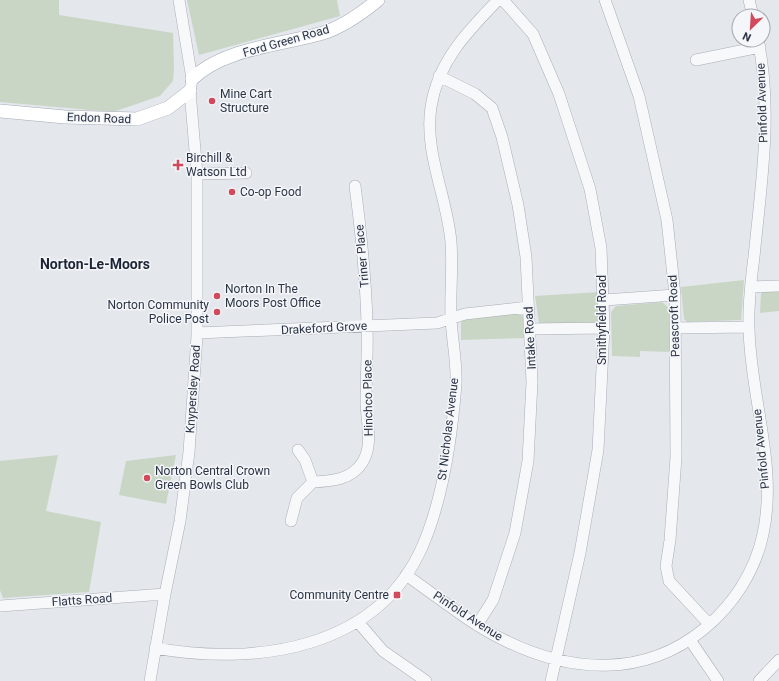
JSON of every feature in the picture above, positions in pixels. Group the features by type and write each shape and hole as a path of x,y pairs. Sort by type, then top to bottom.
{"main road":[{"name":"Ford Green Road","path":"191,85 202,69 223,60 254,50 324,32 346,22 378,0"},
{"name":"Endon Road","path":"0,110 65,117 137,119 168,108 191,85"}],"street":[{"name":"Knypersley Road","path":"150,681 165,594 180,521 189,452 197,333 197,174 191,85 179,0"},
{"name":"St Nicholas Avenue","path":"155,648 176,652 206,654 266,653 306,645 339,633 358,622 382,603 406,574 423,546 438,500 444,470 456,382 451,318 451,242 429,133 431,105 439,76 456,45 498,0"},
{"name":"Smithyfield Road","path":"502,0 533,34 559,94 590,189 601,248 604,328 598,450 580,553 551,681"},
{"name":"Peascroft Road","path":"605,0 639,96 660,182 667,220 675,295 676,457 670,540 666,566 669,581 709,624"},
{"path":"696,60 740,48"},
{"name":"Pinfold Avenue","path":"406,574 477,625 530,652 583,666 615,666 642,661 663,654 690,640 719,616 736,596 751,570 764,528 767,478 751,370 748,327 765,129 764,94 759,48"},
{"name":"Intake Road","path":"439,76 475,94 492,108 502,137 518,205 526,257 532,382 528,461 512,540 493,600 477,625"},
{"path":"197,174 246,172"},
{"name":"Triner Place","path":"355,186 364,257 367,326"},
{"path":"751,287 779,286"},
{"path":"604,300 675,295"},
{"name":"Drakeford Grove","path":"197,333 217,334 437,323 465,314 528,307"},
{"name":"Hinchco Place","path":"313,482 333,481 349,475 362,463 369,442 366,402 367,326"},
{"path":"675,328 748,327"},
{"path":"530,329 604,328"},
{"path":"291,521 297,498 313,482 305,460 298,450"},
{"name":"Flatts Road","path":"0,606 165,594"},
{"path":"358,622 383,651 426,681"},
{"path":"690,640 718,681"},
{"path":"759,681 779,660"}],"green space":[{"path":"0,0 59,0 59,15 173,33 173,81 160,96 113,112 0,102"},
{"path":"187,0 337,0 340,16 199,55"},
{"path":"744,280 741,320 687,322 684,319 681,287"},
{"path":"779,290 779,311 760,313 761,294 764,291"},
{"path":"599,292 600,320 597,323 539,323 535,296"},
{"path":"662,302 670,309 671,352 640,351 640,357 612,356 611,312 616,306"},
{"path":"520,313 523,317 524,338 461,340 461,323 464,318"},
{"path":"58,455 46,511 101,522 89,592 3,598 0,590 0,461"},
{"name":"Norton Central Crown Green Bowls Club","path":"176,455 166,504 119,495 126,461"}],"place":[{"name":"Mine Cart Structure","path":"212,101"},
{"name":"Birchill & Watson Ltd","path":"178,165"},
{"name":"Co-op Food","path":"232,192"},
{"name":"Norton In The Moors Post Office","path":"217,296"},
{"name":"Norton Community Police Post","path":"217,312"},
{"name":"Norton Central Crown Green Bowls Club","path":"147,478"},
{"name":"Community Centre","path":"397,595"}],"district":[{"name":"Norton-Le-Moors","path":"95,264"}]}
